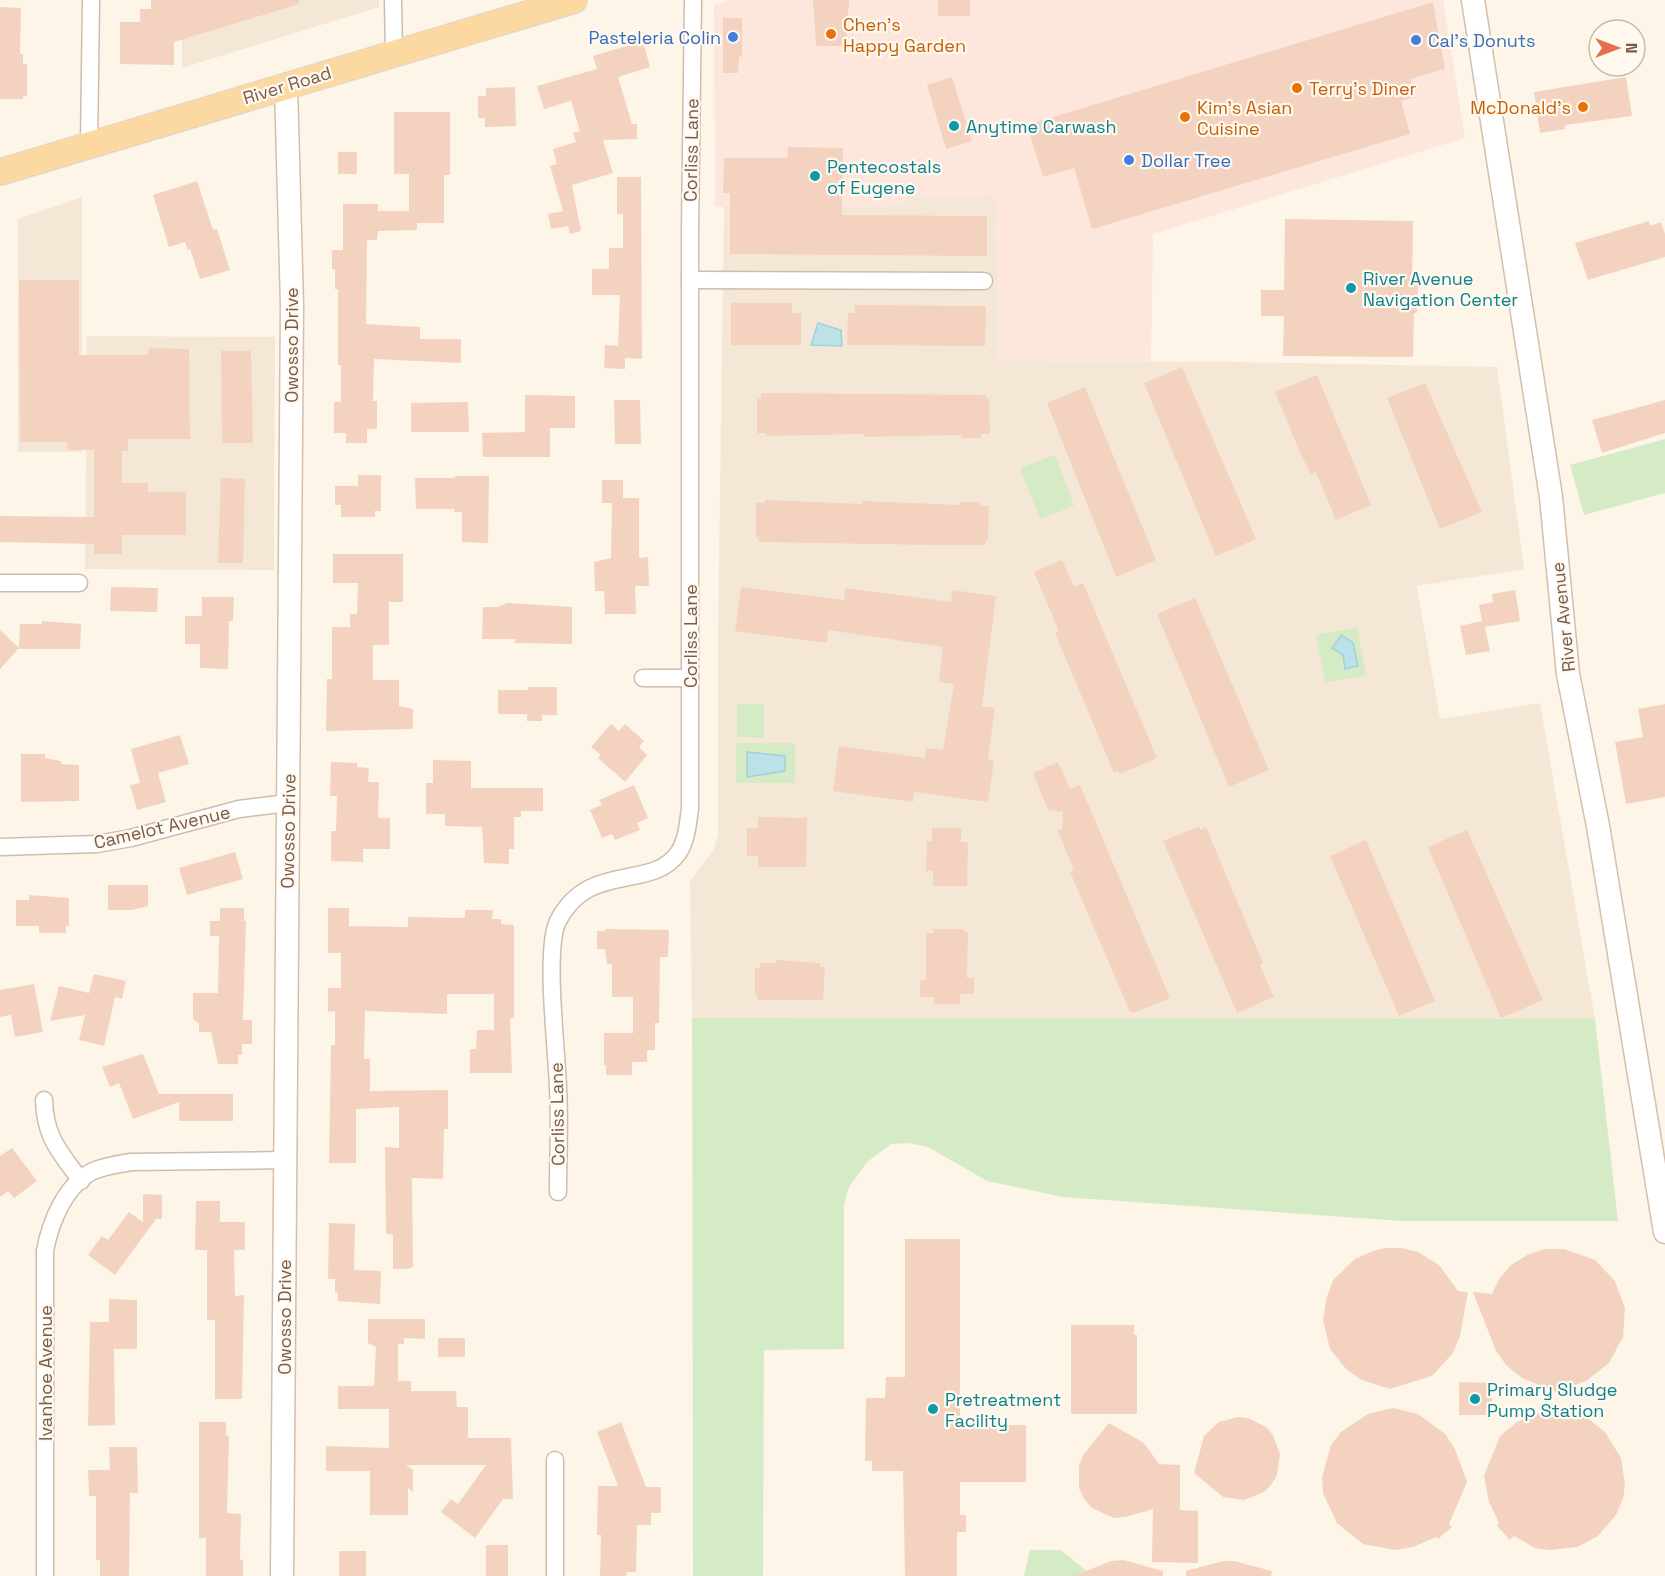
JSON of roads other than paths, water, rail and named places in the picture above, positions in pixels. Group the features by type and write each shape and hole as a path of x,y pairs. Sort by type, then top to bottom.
{"main road":[{"name":"River Road","path":"0,172 574,0"}],"street":[{"path":"89,145 91,0"},
{"path":"393,0 394,54"},
{"name":"Corliss Lane","path":"558,1192 558,1090 553,935 568,904 582,891 597,883 660,868 670,862 680,850 687,833 690,808 690,279 693,0"},
{"name":"River Avenue","path":"1473,0 1551,497 1568,674 1598,826 1665,1232"},
{"name":"Owosso Drive","path":"282,1576 292,223 286,85"},
{"path":"690,279 984,281"},
{"path":"0,583 79,583"},
{"path":"643,678 690,678"},
{"name":"Camelot Avenue","path":"0,847 97,844 131,838 239,809 288,803"},
{"path":"44,1100 44,1121 50,1140 81,1181"},
{"name":"Ivanhoe Avenue","path":"45,1576 45,1251 49,1228 57,1213 81,1181 92,1172 131,1162 285,1160"},
{"path":"555,1460 555,1576"}],"water":[{"path":"818,323 841,330 842,346 811,345"},
{"path":"1342,635 1353,643 1358,666 1345,669 1343,655 1332,648"},
{"path":"747,752 785,756 785,771 747,777"}],"place":[{"name":"Chen’s Happy Garden","path":"831,34"},
{"name":"Pasteleria Colin","path":"733,37"},
{"name":"Cal's Donuts","path":"1416,40"},
{"name":"Terry's Diner","path":"1297,88"},
{"name":"McDonald's","path":"1583,107"},
{"name":"Kim's Asian Cuisine","path":"1185,117"},
{"name":"Anytime Carwash","path":"954,126"},
{"name":"Dollar Tree","path":"1129,160"},
{"name":"Pentecostals of Eugene","path":"815,176"},
{"name":"River Avenue Navigation Center","path":"1351,288"},
{"name":"Primary Sludge Pump Station","path":"1475,1399"},
{"name":"Pretreatment Facility","path":"933,1409"}]}
